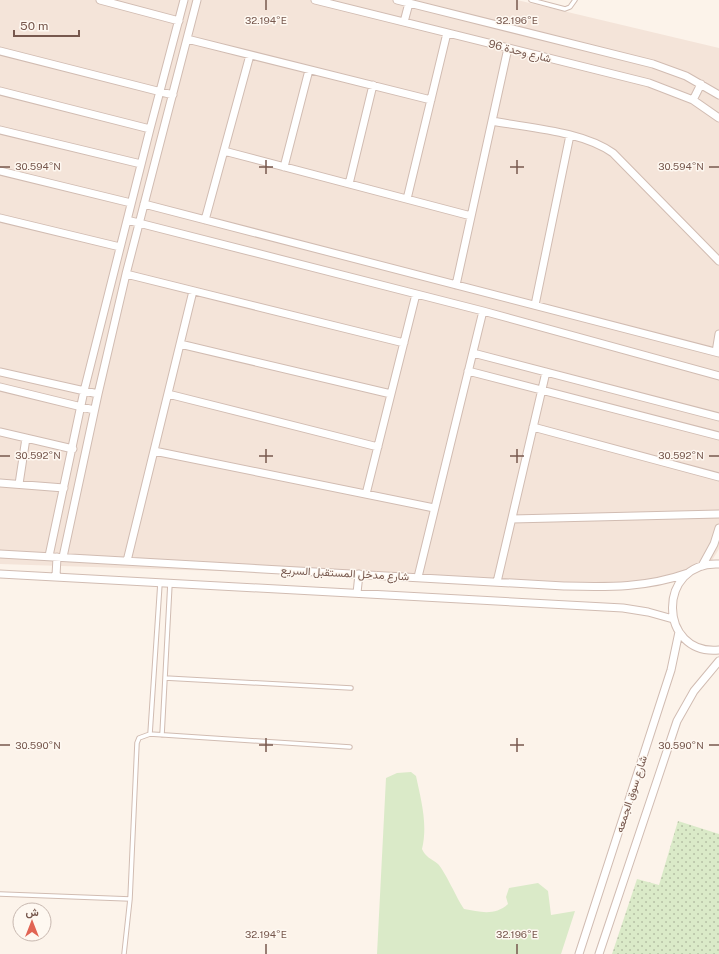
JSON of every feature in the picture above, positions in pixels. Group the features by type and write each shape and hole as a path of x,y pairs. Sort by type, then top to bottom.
{"street":[{"path":"100,0 179,21"},
{"path":"49,556 73,449 84,391 184,0"},
{"path":"56,576 126,274 197,0"},
{"name":"شارع وحدة 96","path":"315,0 649,83 693,100 719,118"},
{"name":"شارع وحدة 96","path":"397,0 653,64 701,84 719,95"},
{"path":"404,22 409,3"},
{"path":"407,200 448,33"},
{"path":"187,40 431,100"},
{"path":"456,285 508,48"},
{"path":"0,51 173,94"},
{"path":"205,220 250,55"},
{"path":"284,167 309,70"},
{"path":"693,100 701,84"},
{"path":"349,184 373,85"},
{"path":"0,90 150,129"},
{"path":"492,121 570,135 596,142 613,153 719,261"},
{"path":"0,130 141,164"},
{"path":"535,305 570,135"},
{"path":"224,151 471,216"},
{"path":"0,171 131,203"},
{"path":"144,204 717,352 719,334"},
{"path":"0,218 120,247"},
{"path":"127,220 483,311 719,376"},
{"path":"126,274 404,343"},
{"path":"127,561 193,291"},
{"path":"366,494 416,294"},
{"path":"418,577 483,311"},
{"path":"180,344 391,394"},
{"path":"473,353 719,417"},
{"path":"468,371 719,436"},
{"path":"0,372 98,394"},
{"path":"497,582 546,372"},
{"path":"0,387 94,410"},
{"path":"168,394 378,447"},
{"path":"533,427 719,477"},
{"path":"0,432 73,449"},
{"path":"18,484 26,438"},
{"path":"154,451 434,508"},
{"path":"0,483 64,488"},
{"path":"512,519 719,514"},
{"path":"702,566 714,544 719,528"},
{"name":"شارع مدخل المستقبل السريع","path":"0,554 571,586 633,586 662,581 688,573 702,566"},
{"path":"702,566 719,564"},
{"path":"688,573 679,583 673,597 673,619 680,632 692,644 700,648 719,650"},
{"name":"شارع مدخل المستقبل السريع","path":"0,574 623,608 648,612 673,619"},
{"path":"357,593 359,574"},
{"name":"شارع سوق الجمعه","path":"579,954 671,670 680,632"},
{"name":"شارع سوق الجمعه","path":"599,954 677,721 694,691 719,661"}],"lane":[{"path":"531,0 565,9 570,7 575,0"},
{"path":"150,734 160,582"},
{"path":"162,735 170,583"},
{"path":"165,678 351,688"},
{"path":"124,954 130,899 137,743 142,736 150,734 350,746"},
{"path":"0,894 130,899"}],"shaded area":[{"path":"0,0 517,0 719,48 719,549 711,562 655,580 629,584 0,564"}],"green space":[{"path":"411,772 416,776 422,803 424,840 422,849 427,856 441,868 464,909 493,912 508,904 506,897 509,888 538,883 548,891 551,915 575,911 561,954 377,954 386,778 397,773"},
{"path":"678,821 719,834 719,954 612,954 637,879 659,885"}]}
